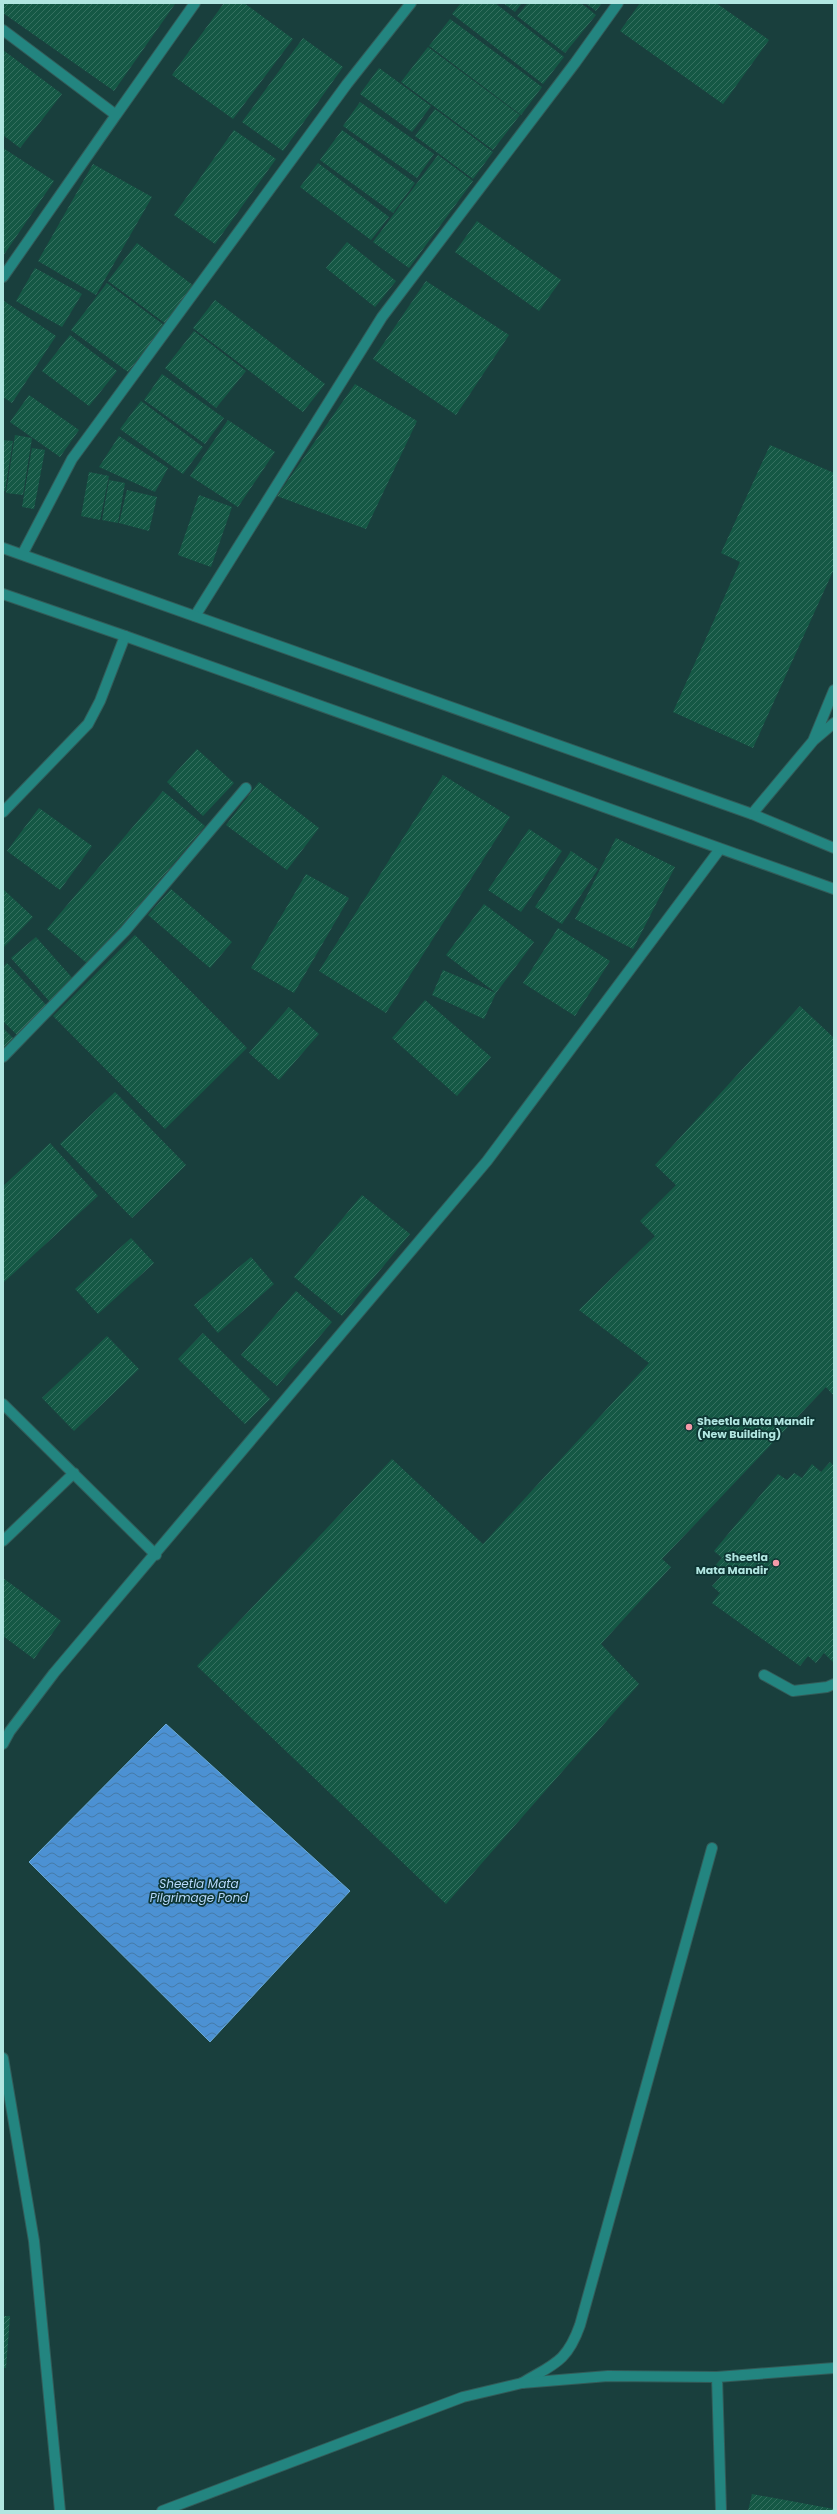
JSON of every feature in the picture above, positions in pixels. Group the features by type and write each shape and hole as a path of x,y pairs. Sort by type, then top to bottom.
{"street":[{"path":"3,277 195,3"},
{"path":"23,553 72,459 347,84 411,3"},
{"path":"195,616 382,317 570,70 618,3"},
{"path":"3,30 116,115"},
{"path":"3,548 23,553 195,616 752,814 834,848"},
{"path":"3,594 125,636 834,890"},
{"path":"3,812 88,724 100,701 125,636"},
{"path":"813,741 834,690"},
{"path":"752,814 813,741 834,724"},
{"path":"3,1057 125,931 246,788"},
{"path":"3,1744 10,1731 54,1673 487,1161 720,849"},
{"path":"3,1404 156,1554"},
{"path":"3,1541 74,1472"},
{"path":"764,1675 793,1691 827,1687 834,1684"},
{"path":"522,2384 561,2360 573,2345 578,2332 712,1848"},
{"path":"3,2058 34,2241 60,2511"},
{"path":"162,2511 190,2506 463,2397 522,2384 608,2376 717,2377 834,2368"},
{"path":"717,2377 721,2511"}],"water":[{"name":"Sheetla Mata Pilgrimage Pond","path":"166,1724 350,1891 210,2042 29,1862"}],"building":[{"path":"3,3 175,4 114,91 3,13"},
{"path":"224,3 244,3 293,39 233,119 172,75"},
{"path":"461,3 495,3 564,57 543,84 452,14"},
{"path":"503,3 522,3 515,12"},
{"path":"528,3 581,3 596,15 565,53 517,16"},
{"path":"585,3 602,3 596,11"},
{"path":"640,3 716,3 769,40 723,104 620,31"},
{"path":"450,19 542,87 521,115 429,46"},
{"path":"303,38 343,67 283,151 242,122"},
{"path":"428,47 520,115 493,150 401,82"},
{"path":"3,50 62,94 20,148 3,135"},
{"path":"379,68 431,106 412,132 360,94"},
{"path":"360,102 434,154 417,178 343,126"},
{"path":"435,109 493,152 473,179 415,136"},
{"path":"234,130 276,159 215,244 174,215"},
{"path":"342,130 415,183 393,213 320,160"},
{"path":"3,148 54,181 3,256"},
{"path":"438,155 473,181 409,268 373,242"},
{"path":"318,163 389,217 371,240 300,187"},
{"path":"93,164 152,197 96,295 38,261"},
{"path":"477,221 561,280 539,311 455,252"},
{"path":"347,242 396,281 375,307 326,268"},
{"path":"137,243 194,286 166,324 108,281"},
{"path":"35,268 82,294 62,327 16,301"},
{"path":"426,281 509,335 456,415 373,359"},
{"path":"107,283 164,325 128,372 71,330"},
{"path":"215,300 325,384 303,412 193,328"},
{"path":"4,301 56,336 12,403 3,397"},
{"path":"194,331 246,371 216,408 165,368"},
{"path":"70,335 117,371 89,406 42,371"},
{"path":"162,374 224,418 205,444 144,400"},
{"path":"355,384 417,421 366,529 277,496"},
{"path":"29,395 79,430 60,457 10,422"},
{"path":"141,401 203,447 183,474 120,429"},
{"path":"228,420 275,452 238,507 190,476"},
{"path":"15,435 32,438 23,495 6,493"},
{"path":"119,436 168,468 155,492 99,467"},
{"path":"3,440 13,441 5,491 3,491"},
{"path":"770,445 834,473 834,569 753,748 673,712 740,562 721,553"},
{"path":"32,448 45,450 34,509 22,507"},
{"path":"89,472 109,476 100,520 81,516"},
{"path":"109,480 125,483 118,523 102,520"},
{"path":"127,490 157,497 149,531 119,523"},
{"path":"199,495 232,507 211,567 178,555"},
{"path":"197,749 234,783 203,816 167,782"},
{"path":"443,775 510,817 386,1013 319,971"},
{"path":"259,782 319,828 287,870 226,825"},
{"path":"163,791 205,826 89,965 47,929"},
{"path":"39,808 92,846 60,890 7,851"},
{"path":"529,829 562,851 521,912 488,890"},
{"path":"616,838 675,867 633,949 575,919"},
{"path":"571,851 598,869 562,924 535,907"},
{"path":"306,874 349,898 294,993 251,968"},
{"path":"3,889 33,917 3,948"},
{"path":"171,889 232,942 210,968 148,915"},
{"path":"484,904 534,942 496,993 446,955"},
{"path":"558,928 610,961 575,1016 523,983"},
{"path":"135,935 247,1048 165,1129 53,1016"},
{"path":"36,937 75,981 51,1003 11,958"},
{"path":"7,963 48,1007 18,1036 3,1021 3,967"},
{"path":"443,970 496,993 484,1019 432,995"},
{"path":"425,1000 491,1057 457,1096 392,1038"},
{"name":"Sheetla Mata Mandir (New Building)","path":"800,1006 834,1038 834,1396 826,1387 662,1559 671,1567 601,1644 639,1684 446,1904 197,1666 392,1459 483,1544 649,1363 579,1310 655,1236 640,1221 676,1185 655,1165"},
{"path":"289,1007 319,1034 279,1080 249,1053"},
{"path":"3,1028 14,1039 3,1049"},
{"path":"115,1092 186,1165 132,1218 60,1144"},
{"path":"50,1143 98,1196 3,1283 3,1186"},
{"path":"362,1195 410,1234 342,1316 294,1277"},
{"path":"131,1238 154,1263 98,1314 75,1289"},
{"path":"251,1257 274,1284 218,1333 194,1305"},
{"path":"296,1291 332,1322 277,1386 241,1355"},
{"path":"203,1333 270,1399 245,1424 178,1359"},
{"path":"107,1336 139,1369 74,1431 42,1398"},
{"name":"Sheetla Mata Mandir","path":"830,1462 834,1466 834,1663 824,1653 816,1663 808,1656 800,1666 712,1603 720,1593 712,1586 722,1575 713,1568 722,1558 714,1551 778,1474 787,1480 794,1473 802,1478 812,1464 821,1472"},
{"path":"3,1578 61,1621 34,1659 3,1636"},
{"path":"3,2316 10,2316 6,2368 3,2368"},
{"path":"752,2494 834,2509 834,2511 748,2511"}],"place":[{"name":"Sheetla Mata Mandir (New Building)","path":"689,1427"},
{"name":"Sheetla Mata Mandir","path":"776,1563"}]}
